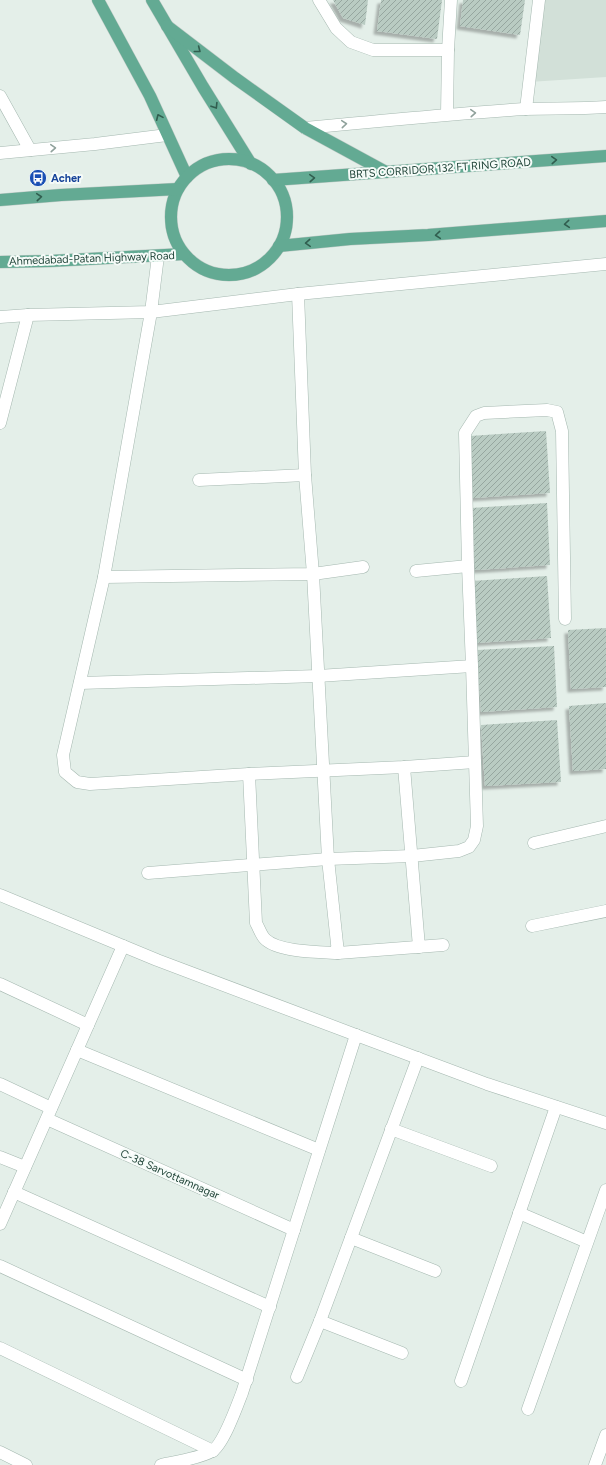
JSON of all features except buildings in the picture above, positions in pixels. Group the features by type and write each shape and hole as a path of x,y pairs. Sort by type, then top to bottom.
{"main road":[{"path":"98,0 150,96 187,178"},
{"path":"152,0 251,164"},
{"path":"167,26 234,78 305,128 386,172"},
{"name":"BRTS CORRIDOR 132 FT RING ROAD","path":"273,180 606,156"},
{"path":"224,159 238,160 263,170 273,180 281,192 285,205 286,219 284,233 279,246 270,257 260,266 247,272 234,275 220,275 206,271 194,264 176,243 172,230 171,215 173,202 178,189 187,178 197,168 210,162 224,159"},
{"path":"0,200 61,195 178,189"},
{"path":"279,246 350,239 428,235 606,221"},
{"name":"Ahmedabad-Patan Highway Road","path":"0,262 184,254"}],"street":[{"path":"319,0 336,28 351,42 373,50 448,50"},
{"path":"447,114 448,50 451,0"},
{"path":"526,109 539,0"},
{"path":"0,96 30,150"},
{"path":"305,128 447,114 526,109 579,109 606,107"},
{"path":"0,153 167,135"},
{"path":"158,256 151,312 104,577 63,755 65,772 77,782 90,784 475,762"},
{"path":"0,317 28,314 151,312 298,294 606,264"},
{"path":"298,294 305,475 314,574 328,859 338,953"},
{"path":"0,423 28,314"},
{"path":"148,873 328,859 412,856 459,851 469,847 474,840 476,826 465,433 470,423 476,416 484,413 547,410 557,412 562,431 564,620"},
{"path":"198,480 305,475"},
{"path":"104,577 314,574 363,566"},
{"path":"416,571 468,566"},
{"path":"80,683 318,676 472,666"},
{"path":"404,767 419,947"},
{"path":"249,774 256,923 265,939 278,947 304,951 338,953 443,945"},
{"path":"534,843 606,826"},
{"path":"0,895 123,946 356,1035 487,1084 606,1123"},
{"path":"532,926 606,911"},
{"path":"0,1224 123,946"},
{"path":"0,984 88,1025"},
{"path":"161,1465 201,1456 213,1451 221,1442 247,1380 356,1035"},
{"path":"77,1050 319,1150"},
{"path":"298,1377 418,1058"},
{"name":"C-38 Sarvottamnagar","path":"0,1084 49,1113 294,1230"},
{"path":"461,1381 556,1107"},
{"path":"391,1129 491,1166"},
{"path":"0,1157 25,1167"},
{"path":"528,1408 606,1190"},
{"path":"14,1192 270,1307"},
{"path":"519,1213 587,1242"},
{"path":"351,1238 435,1271"},
{"path":"0,1266 247,1380"},
{"path":"320,1321 402,1353"},
{"path":"0,1348 213,1451"},
{"path":"595,1465 606,1435"},
{"path":"0,1452 26,1465"}],"shaded area":[{"path":"540,0 606,0 606,77 529,82"}],"place":[{"name":"Acher","path":"38,178"}]}
